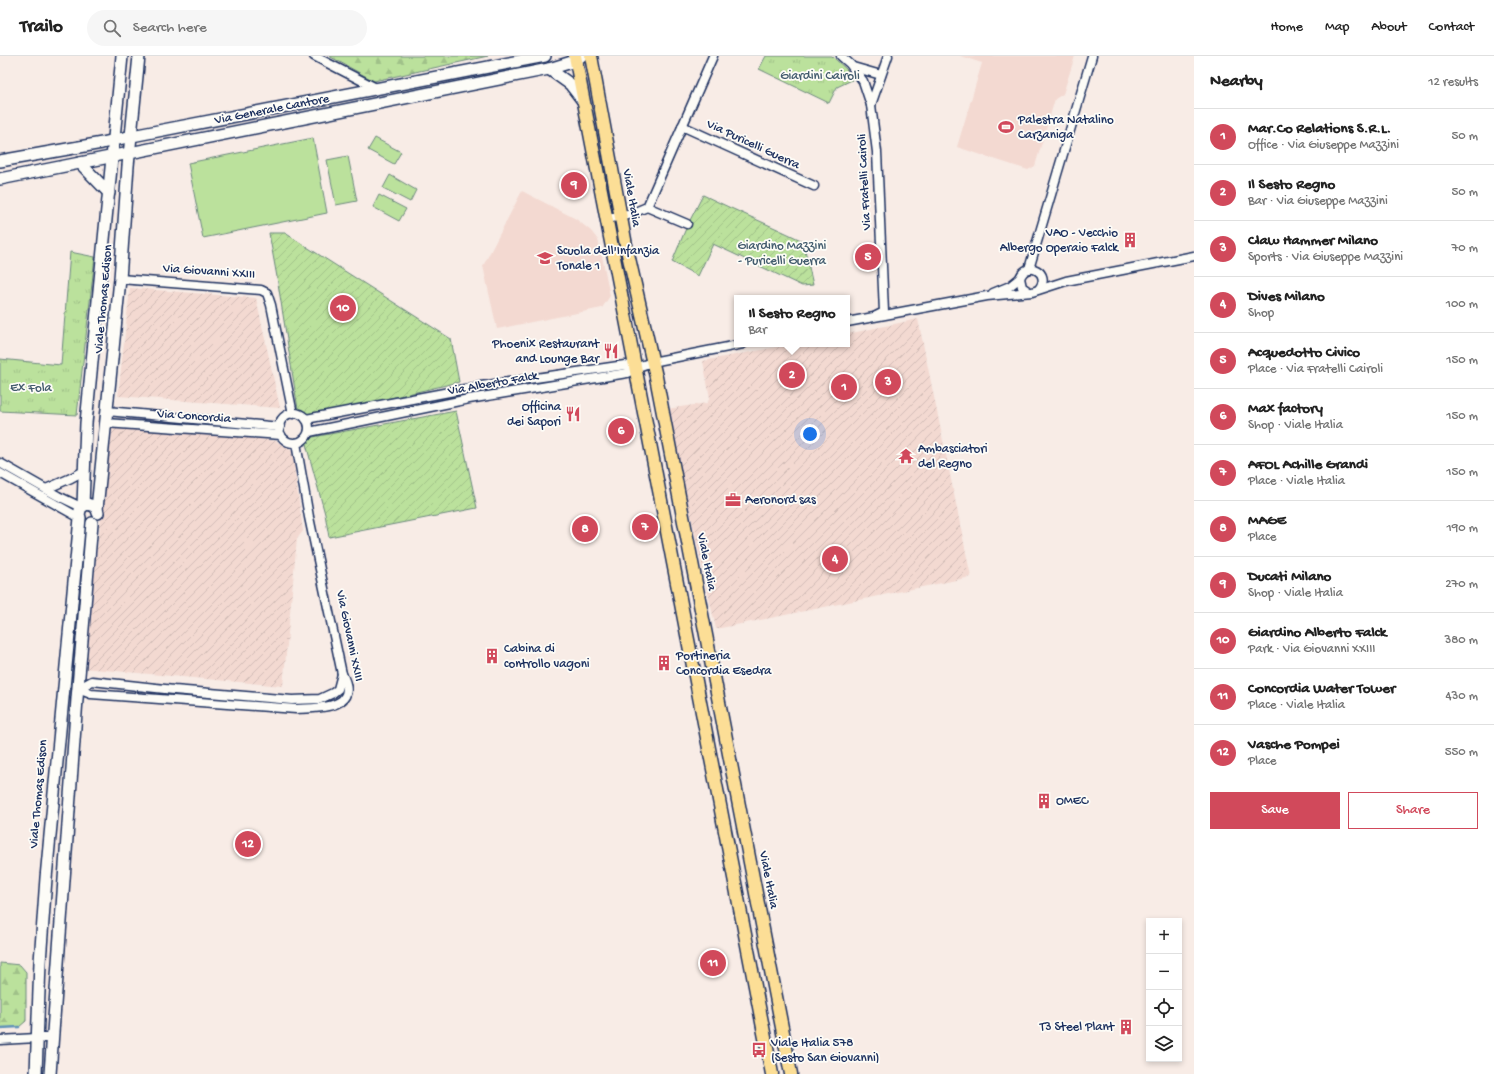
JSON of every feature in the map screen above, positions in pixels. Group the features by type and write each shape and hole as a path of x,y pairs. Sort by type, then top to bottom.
{"main road":[{"name":"Viale Italia","path":"591,56 626,245 652,362 791,1074"},
{"path":"577,58 583,101 772,1074"}],"street":[{"name":"Viale Thomas Edison","path":"36,1074 40,962 46,878 81,510 86,423 122,56"},
{"name":"Viale Thomas Edison","path":"97,509 120,279 139,56"},
{"path":"314,56 378,89"},
{"name":"Via Generale Cantore","path":"0,161 114,141 132,136 545,56"},
{"path":"606,220 628,215 647,206 712,56"},
{"name":"Via Fratelli Cairoli","path":"841,56 853,67 863,81 872,105 877,152 884,312 874,317"},
{"path":"872,105 888,56"},
{"path":"986,296 1010,286 1020,278 1023,272 1029,268 1092,56"},
{"name":"Via Generale Cantore","path":"0,179 549,69 577,58"},
{"name":"Via Fratelli Cairoli","path":"853,67 881,75"},
{"path":"549,69 570,84 583,101"},
{"path":"119,90 136,92"},
{"name":"Via Puricelli Guerra","path":"682,126 814,186"},
{"path":"80,163 109,193"},
{"path":"647,206 687,224"},
{"path":"850,321 986,296 1014,294 1028,291 1032,292 1066,281 1194,256"},
{"path":"1029,268 1040,272 1043,278 1042,286 1039,289"},
{"path":"1020,278 1022,287 1028,291"},
{"path":"1043,278 1066,281"},
{"name":"Via Giovanni XXIII","path":"120,279 256,289 267,293 271,305 293,414"},
{"path":"635,368 652,362 734,346"},
{"name":"Via Alberto Falck","path":"306,419 487,386 625,365 635,368"},
{"name":"Via Alberto Falck","path":"309,432 468,399 627,373 635,368"},
{"name":"Via Concordia","path":"107,411 280,431"},
{"path":"293,414 301,415 306,419 309,432 306,438 301,442 296,443 289,442 284,439 280,431 282,420 286,416 293,414"},
{"name":"Via Concordia","path":"105,423 280,431"},
{"name":"Via Giovanni XXIII","path":"64,687 78,688 91,694 296,710 327,707 337,704 343,698 347,683 342,674 309,516 296,443"},
{"path":"0,462 81,510 85,523 92,523"},
{"path":"46,489 84,471"},
{"path":"0,473 81,510"},
{"path":"50,1074 78,688 92,523 97,518 98,512 97,509 91,504 81,510"},
{"path":"78,688 92,681 174,690 292,700 320,699 338,689 342,674"},
{"path":"0,1040 53,1038"}],"shaded area":[{"path":"960,56 1075,56 1063,94 1055,99 1035,166 1028,170 957,147 982,63"},
{"name":"Scuola dell'Infanzia Tonale 1","path":"522,191 576,219 591,231 598,240 610,296 602,308 497,329 483,266"},
{"path":"130,288 256,298 280,408 118,396"},
{"path":"918,319 971,577 716,629 667,409 707,403 710,398 703,361 777,347 850,347 850,333"},
{"path":"113,423 276,441 292,451 303,531 297,539 283,686 82,668"}],"green space":[{"path":"329,56 488,56 374,81"},
{"name":"Giardini Cairoli","path":"766,56 832,56 847,70 852,80 837,87 829,103 759,69"},
{"path":"313,138 327,213 203,238 188,163"},
{"path":"375,138 401,152 394,164 368,150"},
{"path":"348,156 357,201 336,205 327,160"},
{"path":"390,175 416,190 410,202 383,188"},
{"path":"379,195 406,209 399,221 373,207"},
{"name":"Giardino Mazzini - Puricelli Guerra","path":"703,195 803,241 813,285 802,286 713,244 698,276 672,262 687,226"},
{"path":"269,233 285,233 451,339 459,382 310,417 298,409"},
{"name":"Ex Fola","path":"70,252 95,257 77,415 0,411 0,359 61,365"},
{"path":"456,411 477,508 329,537 325,514 306,444 313,437"},
{"path":"0,963 20,965 26,972 26,1021 19,1027 0,1028"}],"waterway":[{"path":"0,1028 19,1027"}],"place":[{"name":"Palestra Natalino Carzaniga","path":"1006,127"},
{"name":"Ducati Milano","path":"574,185"},
{"name":"VAO - Vecchio Albergo Operaio Falck","path":"1130,240"},
{"name":"Acquedotto Civico","path":"868,257"},
{"name":"Scuola dell'Infanzia Tonale 1","path":"545,258"},
{"name":"Giardino Alberto Falck","path":"343,308"},
{"name":"Phoenix Restaurant and Lounge Bar","path":"611,351"},
{"name":"Il Sesto Regno","path":"792,375"},
{"name":"Claw Hammer Milano","path":"888,382"},
{"name":"Mar.Co Relations S.R.L.","path":"844,387"},
{"name":"Officina dei Sapori","path":"573,414"},
{"name":"Max factory","path":"621,431"},
{"name":"Ambasciatori del Regno","path":"906,456"},
{"name":"Aeronord sas","path":"733,500"},
{"name":"AFOL Achille Grandi","path":"645,527"},
{"name":"MAGE","path":"585,529"},
{"name":"Dives Milano","path":"835,559"},
{"name":"Cabina di controllo vagoni","path":"492,656"},
{"name":"Portineria Concordia Esedra","path":"664,663"},
{"name":"OMEC","path":"1044,801"},
{"name":"Vasche Pompei","path":"248,844"},
{"name":"Concordia Water Tower","path":"713,963"},
{"name":"T3 Steel Plant","path":"1126,1027"},
{"name":"Viale Italia 578 (Sesto San Giovanni)","path":"759,1050"}]}
